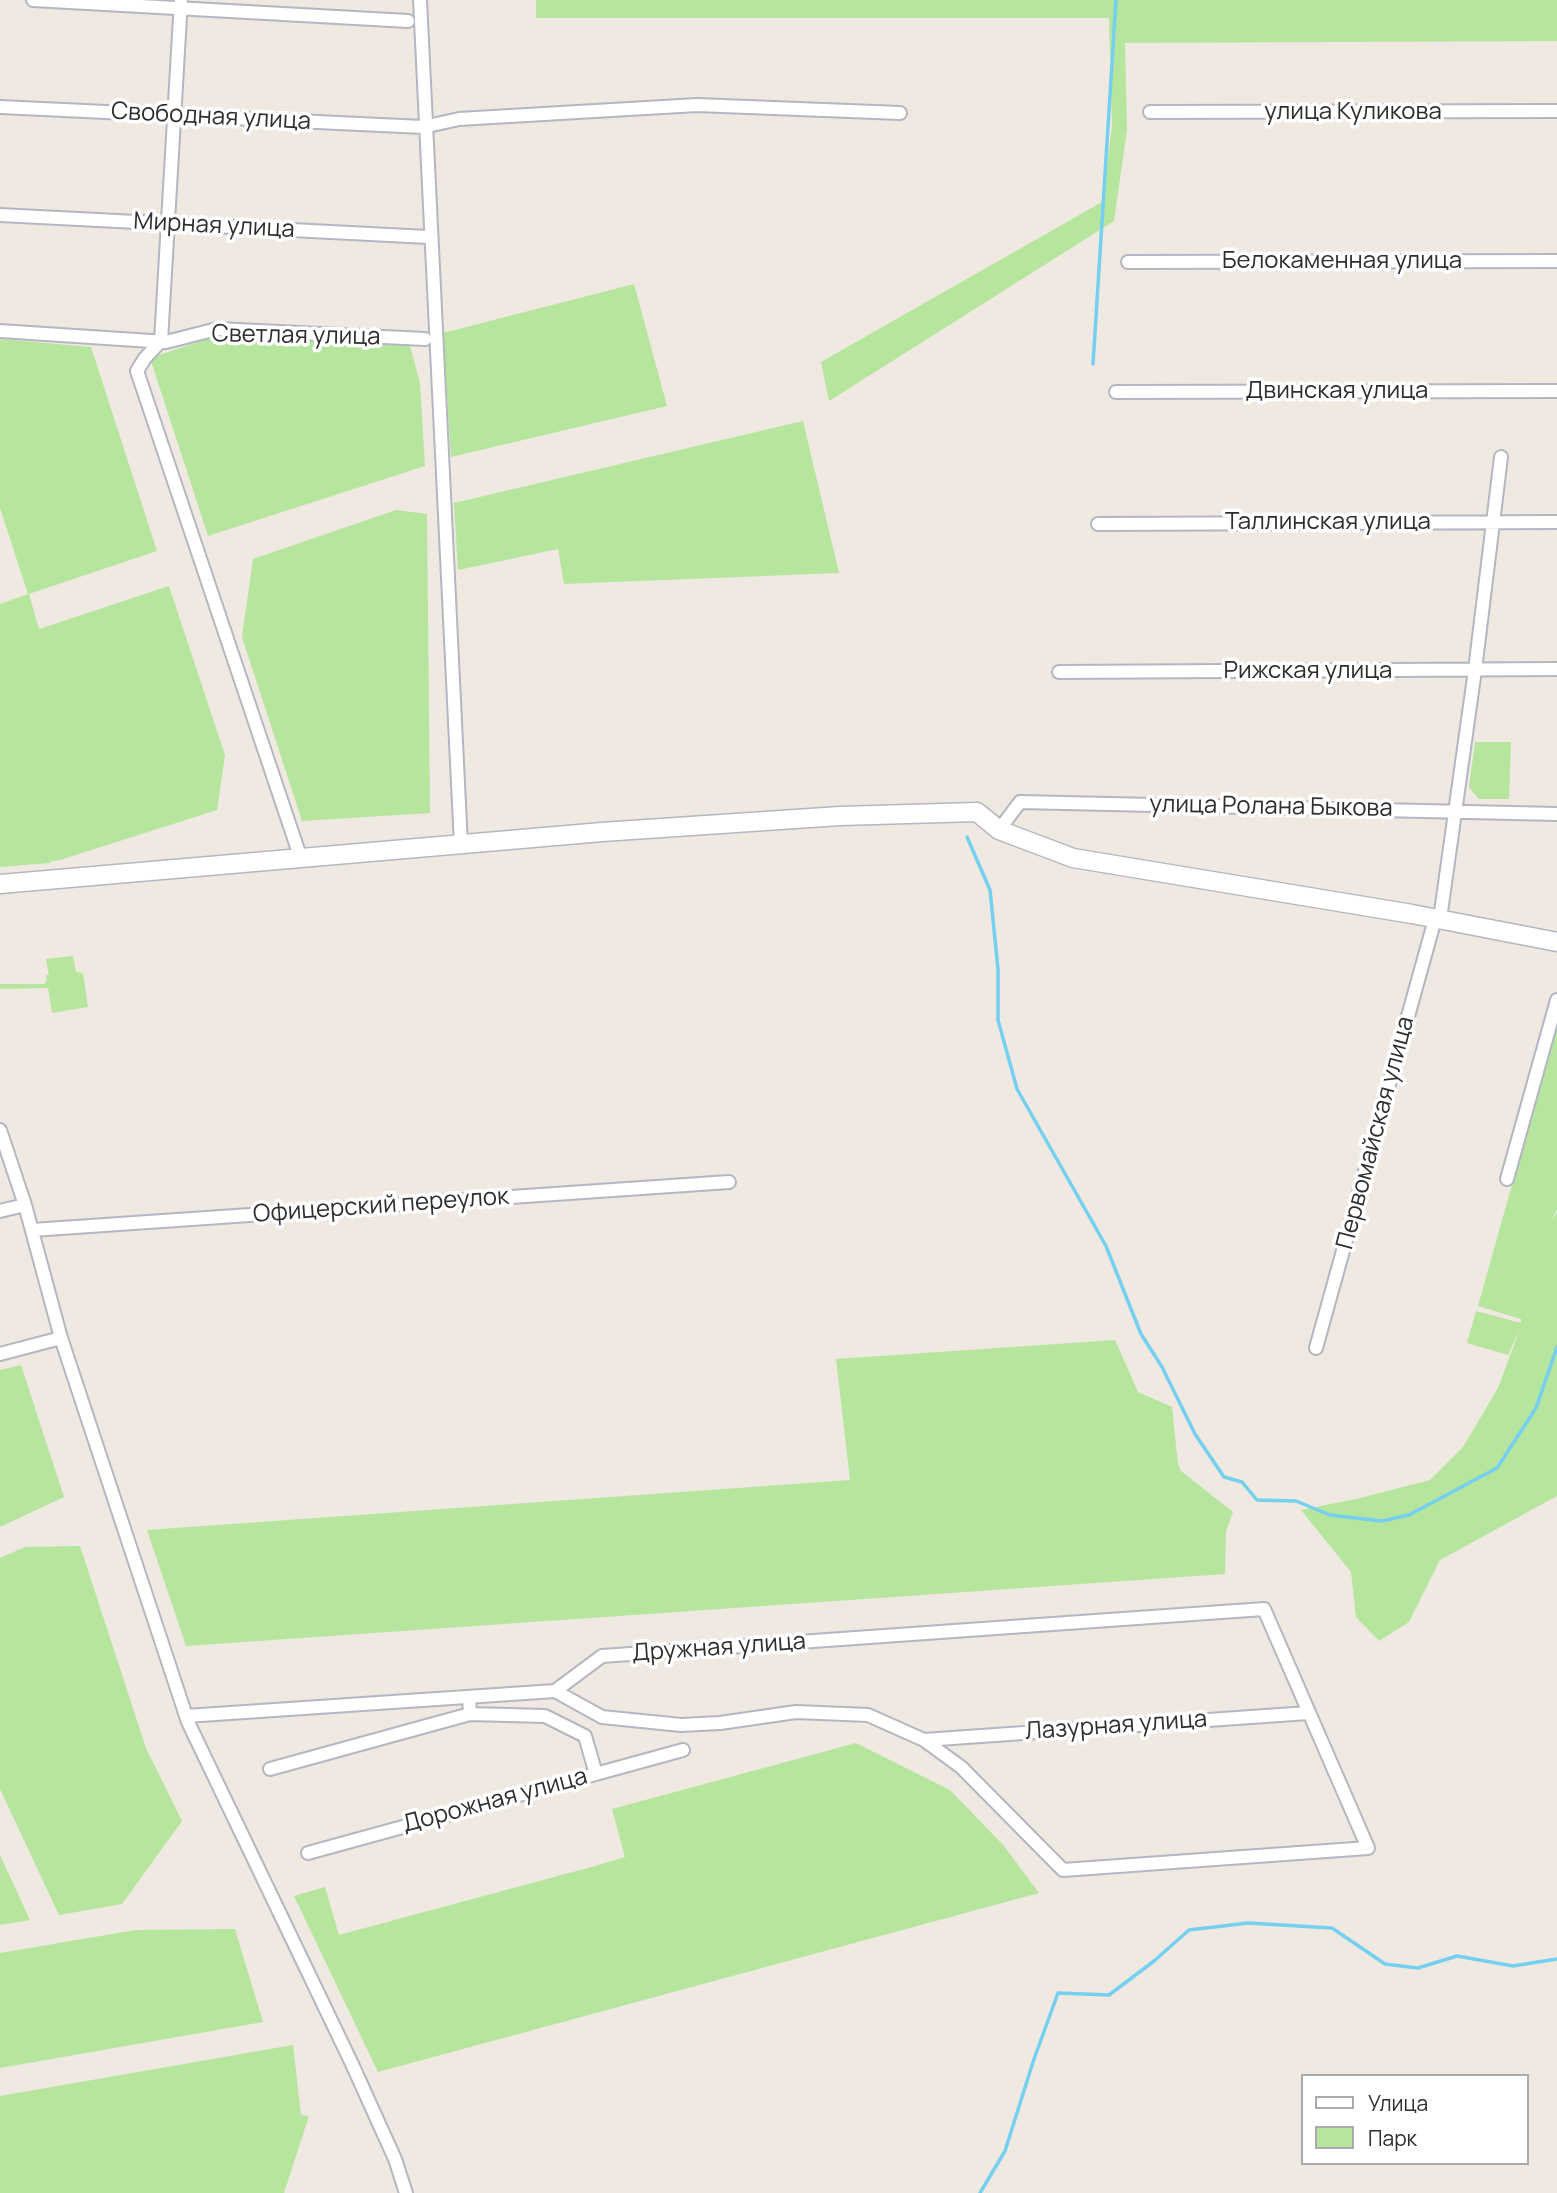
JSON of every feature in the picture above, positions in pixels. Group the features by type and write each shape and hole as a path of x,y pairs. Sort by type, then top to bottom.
{"street":[{"path":"33,0 180,4 408,21"},
{"path":"420,0 461,845"},
{"path":"180,4 161,341 137,371 301,859"},
{"name":"Свободная улица","path":"0,107 422,127 459,119 697,105 900,113"},
{"name":"улица Куликова","path":"1150,112 1557,111"},
{"name":"Мирная улица","path":"0,215 428,237"},
{"name":"Белокаменная улица","path":"1128,262 1557,261"},
{"name":"Светлая улица","path":"0,331 166,342 217,329 425,339"},
{"name":"Двинская улица","path":"1116,392 1557,391"},
{"name":"Первомайская улица","path":"1316,1348 1437,919 1475,670 1502,457"},
{"name":"Таллинская улица","path":"1098,524 1557,522"},
{"name":"Рижская улица","path":"1059,672 1557,670"},
{"name":"улица Ролана Быкова","path":"999,830 1020,802 1557,814"},
{"path":"0,884 602,832 826,817 977,812 999,830 1073,858 1437,919 1557,942"},
{"path":"1507,1179 1557,1000"},
{"path":"0,1130 25,1205 61,1338 186,1716 352,2064 395,2159 406,2193"},
{"name":"Офицерский переулок","path":"32,1230 729,1182"},
{"path":"1,1208 25,1205"},
{"path":"0,1354 61,1338"},
{"name":"Дружная улица","path":"555,1691 602,1656 1264,1609 1368,1848 1063,1870 961,1767 924,1740"},
{"path":"186,1716 555,1691 602,1717 681,1725 720,1723 796,1712 868,1715 924,1740"},
{"path":"469,1697 470,1714"},
{"name":"Лазурная улица","path":"924,1740 1308,1713"},
{"path":"270,1769 470,1714 545,1716 584,1736 596,1774"},
{"name":"Дорожная улица","path":"307,1853 683,1750"}],"green space":[{"path":"536,0 1557,0 1557,41 1125,43 1127,130 1114,221 829,401 821,362 1102,202 1112,127 1109,18 536,18"},
{"path":"634,284 667,406 451,457 443,333"},
{"path":"216,336 410,346 420,383 425,466 208,536 150,358"},
{"path":"0,339 91,347 157,551 29,594 39,629 169,586 225,755 217,810 50,863 0,867 0,604 28,594 0,508"},
{"path":"803,421 839,573 564,584 558,549 458,570 454,503"},
{"path":"396,510 427,514 430,813 302,821 242,637 253,559"},
{"path":"1475,742 1511,742 1509,799 1479,799 1469,787"},
{"path":"73,956 76,972 83,973 88,1007 52,1013 48,988 0,989 0,984 44,984 46,975 49,975 46,959"},
{"path":"1557,1024 1557,1209 1552,1221 1557,1213 1557,1496 1440,1560 1409,1622 1379,1641 1356,1617 1351,1572 1301,1510 1430,1480 1463,1447 1498,1388 1520,1329 1508,1355 1467,1343 1476,1311 1521,1323 1521,1319 1478,1306"},
{"path":"1115,1340 1138,1392 1172,1407 1181,1471 1233,1512 1226,1531 1225,1574 186,1646 147,1530 850,1480 836,1359"},
{"path":"21,1365 64,1497 0,1527 0,1370"},
{"path":"80,1546 146,1748 182,1821 122,1904 59,1915 0,1789 0,1558 25,1547"},
{"path":"856,1743 950,1790 1004,1846 1039,1893 378,2072 294,1896 325,1887 339,1935 595,1866 625,1857 612,1809"},
{"path":"0,1855 30,1920 0,1925"},
{"path":"235,1929 263,2022 0,2068 0,1953 136,1930"},
{"path":"293,2045 301,2115 309,2116 284,2193 0,2193 0,2096"}],"waterway":[{"path":"1093,364 1116,0"},
{"path":"967,837 990,890 998,969 998,1020 1017,1089 1106,1246 1141,1334 1162,1367 1195,1434 1224,1477 1242,1482 1257,1500 1296,1501 1330,1515 1382,1521 1409,1515 1497,1468 1536,1408 1557,1347"},
{"path":"980,2193 1005,2151 1058,1993 1109,1995 1189,1930 1248,1923 1332,1928 1385,1964 1418,1968 1457,1956 1513,1966 1557,1959"}]}
